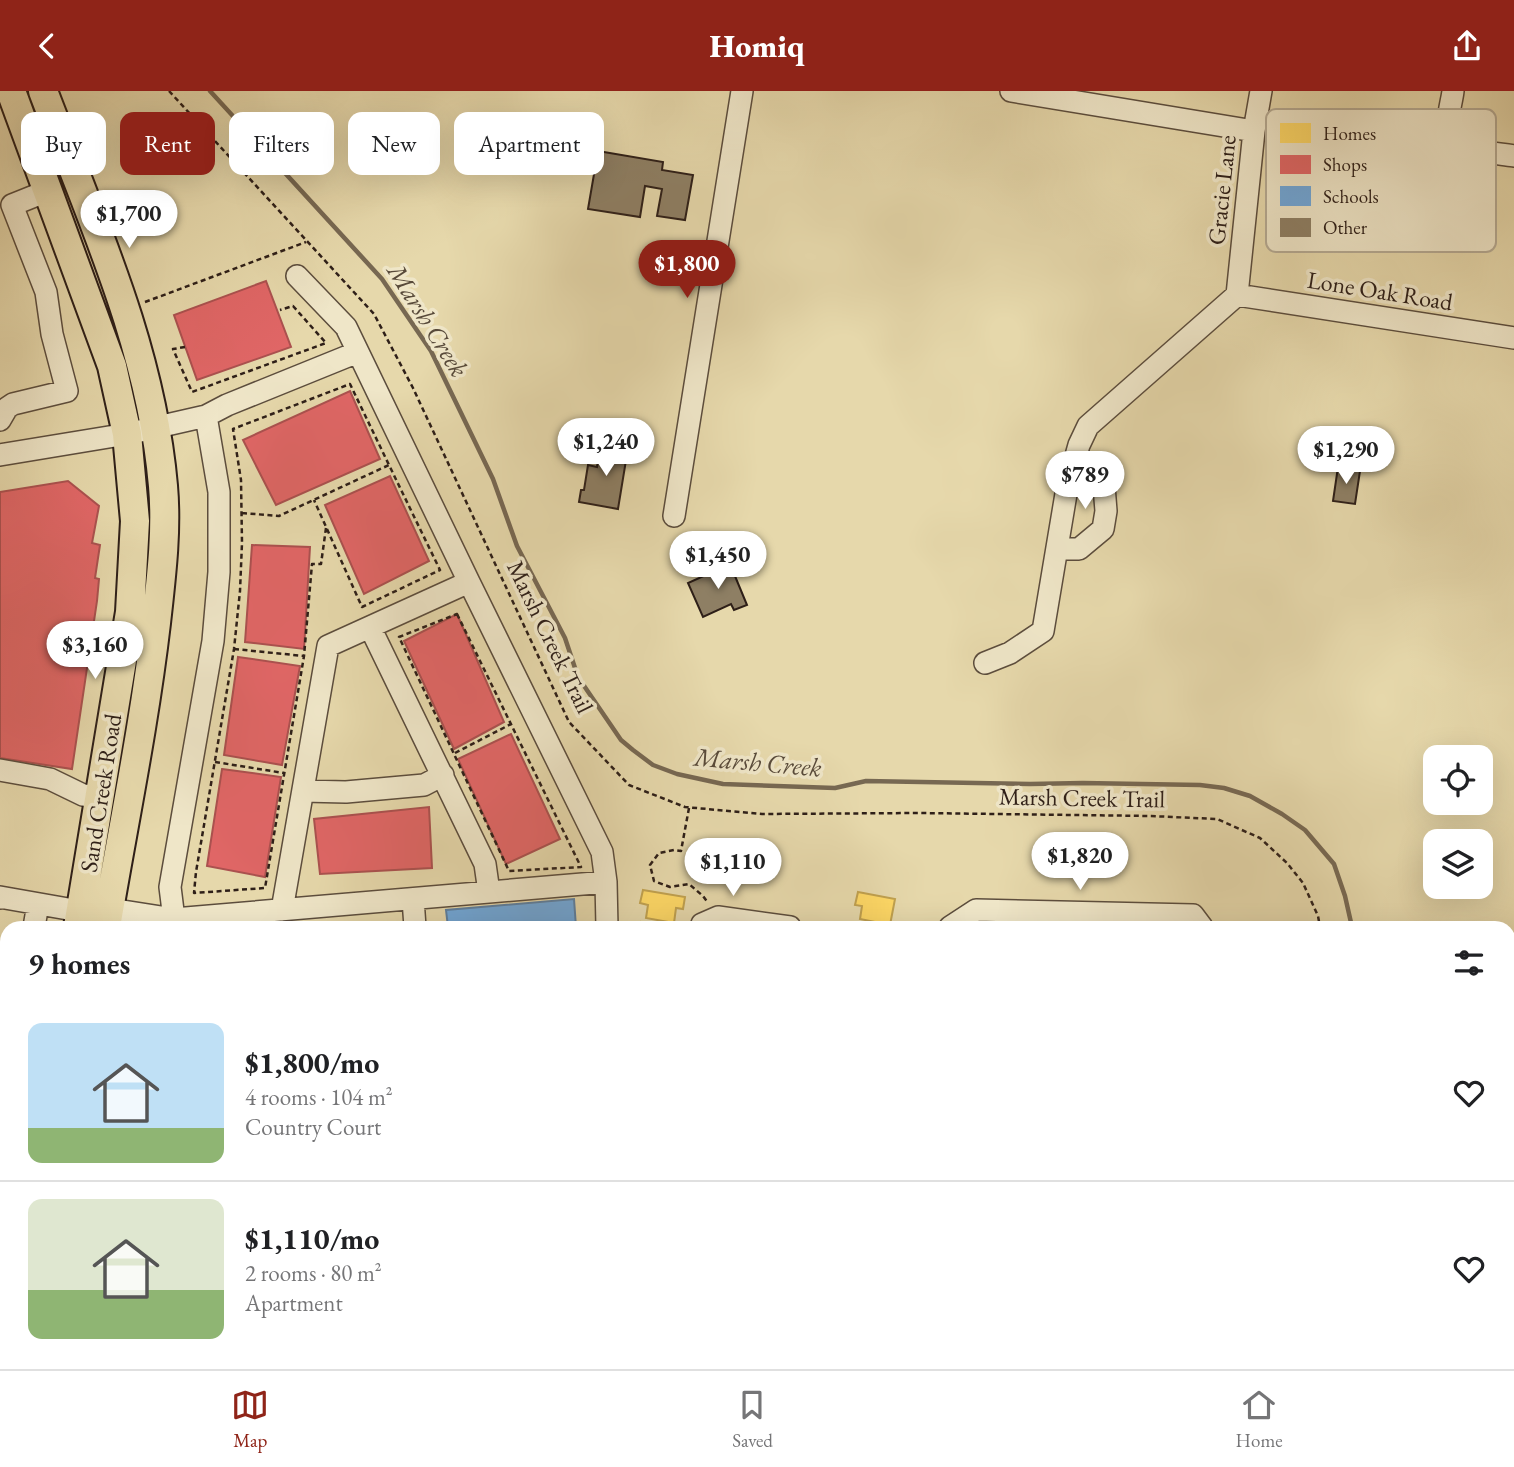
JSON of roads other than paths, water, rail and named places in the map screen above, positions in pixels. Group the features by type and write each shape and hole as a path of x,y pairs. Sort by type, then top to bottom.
{"main road":[{"name":"Sand Creek Road","path":"11,91 112,366 127,433 135,521 130,612 100,797 93,921"},
{"name":"Sand Creek Road","path":"43,91 139,352 156,427 163,487 161,580 149,683 93,921"}],"street":[{"path":"674,516 742,91"},
{"path":"1011,91 1255,131"},
{"name":"Gracie Lane","path":"1237,295 1261,91"},
{"path":"1450,109 1453,91"},
{"path":"1496,153 1514,156"},
{"path":"0,421 7,408 13,404 67,391 52,334 46,292 12,205 47,191"},
{"path":"297,276 345,327 602,852 607,921"},
{"path":"985,663 1010,653 1043,631 1067,488 1079,445 1088,426 1237,295"},
{"name":"Lone Oak Road","path":"1237,295 1514,338"},
{"path":"0,431 2,455 206,417 227,405 358,352"},
{"path":"163,921 213,641 219,572 219,492 206,417"},
{"path":"1058,549 1079,549 1102,529 1107,510 1104,486 1072,469"},
{"path":"282,910 328,646 468,582"},
{"path":"370,627 485,864 489,892"},
{"path":"303,791 346,792 424,785 443,775"},
{"path":"1,778 50,779 83,795 100,797"},
{"path":"0,897 38,904 93,921 123,911 163,921 248,920 282,910 606,882"},
{"path":"413,899 415,921"},
{"path":"35,921 38,904"},
{"path":"959,921 976,910 1193,915 1198,921"}],"waterway":[{"name":"Marsh Creek","path":"210,91 382,279 431,351 493,479 517,546 565,638 578,677 621,740 653,765 677,774 723,784 835,788 866,781 1200,785 1224,788 1250,796 1305,830 1334,864 1351,921"}]}
